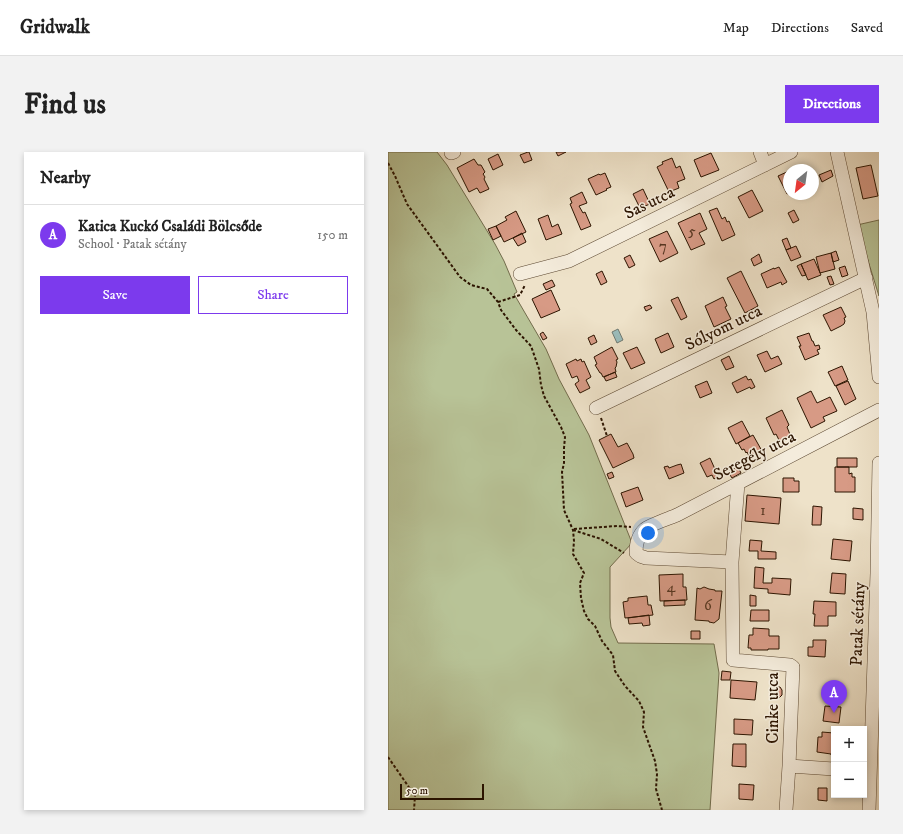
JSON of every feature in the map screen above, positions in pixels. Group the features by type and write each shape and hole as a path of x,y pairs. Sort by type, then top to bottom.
{"street":[{"path":"760,152 765,165"},
{"name":"Sas utca","path":"520,274 569,261 791,152"},
{"path":"837,152 874,312 879,377"},
{"name":"Sólyom utca","path":"596,408 866,278"},
{"name":"Seregély utca","path":"645,529 677,515 738,484 879,410"},
{"name":"Patak sétány","path":"869,810 867,770 877,580 879,463"},
{"name":"Cinke utca","path":"738,484 732,562 733,660 792,666 786,810"},
{"path":"645,529 636,546 636,552 640,556 646,558 732,562"},
{"path":"789,766 831,769"}],"path":[{"path":"388,163 407,204 460,277 471,285 487,289 498,302 501,310 511,324 531,346 539,369 544,396 565,437 564,463 562,472 564,510 573,530 573,554 584,573 580,582 580,598 588,619 595,626 602,641 612,655 615,671 625,686 639,701 644,712 643,726 655,761 656,789 662,810"},
{"path":"498,302 520,295 526,285 520,274"},
{"path":"596,408 607,436"},
{"path":"573,530 617,526 645,529"},
{"path":"573,530 601,539 627,555"},
{"path":"388,757 415,796 414,810"}],"green space":[{"path":"388,152 437,152 447,165 504,261 517,292 514,294 546,349 559,379 589,435 632,543 610,567 610,618 611,627 618,643 714,644 719,673 710,810 388,810"},
{"path":"879,220 879,296 857,225"}],"water":[{"path":"618,329 623,340 617,343 612,332"}],"building":[{"path":"528,152 532,160 524,163 520,155"},
{"path":"556,152 566,152 558,156"},
{"path":"711,153 719,170 701,177 694,160"},
{"path":"498,154 503,165 493,170 488,159"},
{"path":"672,158 676,168 680,166 685,179 677,182 679,188 669,192 657,167 663,164 662,162"},
{"path":"474,159 478,165 481,165 485,172 483,174 485,177 484,179 489,189 480,193 477,188 469,192 457,168"},
{"path":"871,165 878,196 863,199 856,168"},
{"path":"831,170 833,176 822,182 819,175"},
{"path":"605,173 611,187 596,195 588,179"},
{"path":"783,174 783,186 778,176"},
{"path":"643,189 650,204 640,208 633,194"},
{"path":"752,190 763,211 749,218 738,197"},
{"path":"582,192 587,203 579,206 583,213 585,212 591,226 581,230 570,204 572,203 570,198"},
{"path":"717,208 722,219 725,217 727,222 729,221 735,235 722,241 709,211"},
{"path":"794,210 799,220 793,223 788,213"},
{"path":"516,211 526,232 504,242 496,226 507,220 505,217"},
{"path":"700,213 707,229 699,233 705,244 691,250 678,223"},
{"path":"548,215 552,227 558,224 562,234 546,240 538,219"},
{"path":"496,226 501,236 493,240 488,229"},
{"path":"667,231 678,253 660,262 649,239"},
{"path":"522,233 526,242 518,246 513,238"},
{"path":"787,238 791,248 786,250 782,240"},
{"path":"796,246 801,257 791,261 786,250"},
{"path":"836,251 839,260 833,262 831,253"},
{"path":"831,253 835,269 820,273 816,257"},
{"path":"759,254 762,262 754,266 751,259"},
{"path":"630,255 635,265 629,268 624,258"},
{"path":"814,259 821,275 808,280 801,264"},
{"path":"801,264 806,275 802,276 797,266"},
{"path":"845,266 848,275 842,277 839,268"},
{"path":"779,267 787,282 782,285 781,282 767,288 761,274"},
{"path":"602,271 607,282 601,285 596,274"},
{"path":"741,271 758,306 745,313 727,278"},
{"path":"831,276 834,284 830,285 827,277"},
{"path":"552,280 555,286 546,290 543,284"},
{"path":"551,290 560,310 541,318 532,299"},
{"path":"678,297 687,317 681,320 671,300"},
{"path":"723,297 727,306 725,307 731,319 714,327 705,306"},
{"path":"650,305 652,308 646,311 644,307"},
{"path":"841,307 846,317 844,318 844,324 831,331 823,315"},
{"path":"543,332 547,338 543,340 540,334"},
{"path":"668,333 674,347 661,353 655,339"},
{"path":"809,333 815,346 819,345 820,349 817,350 819,354 805,360 797,337"},
{"path":"594,335 597,342 591,345 588,338"},
{"path":"612,347 618,359 616,360 616,372 603,377 595,365 597,364 594,357"},
{"path":"637,347 645,363 631,369 623,353"},
{"path":"767,351 771,359 778,356 782,364 765,372 757,355"},
{"path":"729,356 734,367 726,370 721,360"},
{"path":"576,359 577,361 581,359 582,362 584,361 591,377 586,380 590,388 580,393 575,384 579,381 577,376 572,378 566,364"},
{"path":"842,366 848,380 835,386 828,372"},
{"path":"615,372 617,377 606,381 604,377"},
{"path":"746,376 748,380 751,379 755,387 751,389 750,387 737,393 732,383"},
{"path":"707,381 712,393 700,398 695,386"},
{"path":"848,381 856,399 845,405 836,386"},
{"path":"811,391 817,403 830,397 837,411 823,417 825,421 811,428 797,398"},
{"path":"782,410 789,425 787,427 791,437 780,442 776,434 774,435 766,418"},
{"path":"742,421 750,436 736,444 728,428"},
{"path":"611,434 618,447 627,443 634,458 613,468 599,440"},
{"path":"753,435 762,451 750,458 747,452 746,453 744,449 742,450 738,443"},
{"path":"710,458 718,476 714,479 712,475 707,477 700,463"},
{"path":"837,458 857,458 857,467 837,467"},
{"path":"681,464 684,473 669,479 664,467 668,466 669,468"},
{"path":"738,467 741,473 732,478 728,472"},
{"path":"835,467 849,467 849,474 852,473 852,477 855,477 855,492 835,492"},
{"path":"612,472 614,477 609,479 607,474"},
{"path":"783,478 794,478 794,481 799,481 799,492 783,492"},
{"path":"638,487 643,500 626,507 621,493"},
{"path":"747,495 781,498 779,524 745,521"},
{"path":"813,506 822,507 821,525 812,525"},
{"path":"853,508 863,509 863,520 853,519"},
{"path":"833,539 852,541 850,561 831,559"},
{"path":"750,540 762,541 761,551 776,552 776,559 758,559 758,551 749,551"},
{"path":"755,567 764,568 763,583 772,583 772,578 791,579 790,595 768,593 768,589 754,588"},
{"path":"832,573 846,574 845,594 830,593"},
{"path":"683,574 683,587 686,587 687,600 660,601 659,575"},
{"path":"704,587 715,591 722,591 719,619 714,623 695,620 697,588 700,589"},
{"path":"750,595 756,596 756,606 750,606"},
{"path":"647,596 648,605 651,605 653,615 625,618 623,602 628,601 628,598"},
{"path":"685,600 685,605 664,606 664,601"},
{"path":"814,601 836,602 836,616 828,616 828,626 814,626"},
{"path":"751,610 769,610 769,621 750,621"},
{"path":"649,615 650,625 643,626 642,623 629,624 628,618"},
{"path":"753,628 769,629 769,636 779,636 779,649 751,650 751,648 748,648 749,635 753,635"},
{"path":"691,631 700,631 700,639 691,639"},
{"path":"813,640 826,640 825,657 808,656 808,647 813,647"},
{"path":"722,671 731,672 730,680 721,680"},
{"path":"731,680 757,682 755,700 730,698"},
{"path":"777,687 780,687 782,690 782,695 779,698 776,698 774,695 774,690"},
{"path":"825,706 841,707 839,723 823,721"},
{"path":"734,719 753,720 752,735 734,734"},
{"path":"822,732 831,733 831,754 817,752 818,737 822,737"},
{"path":"733,744 746,744 746,767 732,766"},
{"path":"739,784 754,785 753,800 739,799"},
{"path":"818,788 827,788 827,801 818,800"}],"place":[{"name":"Katica Kuckó Családi Bölcsőde","path":"834,713"}]}
